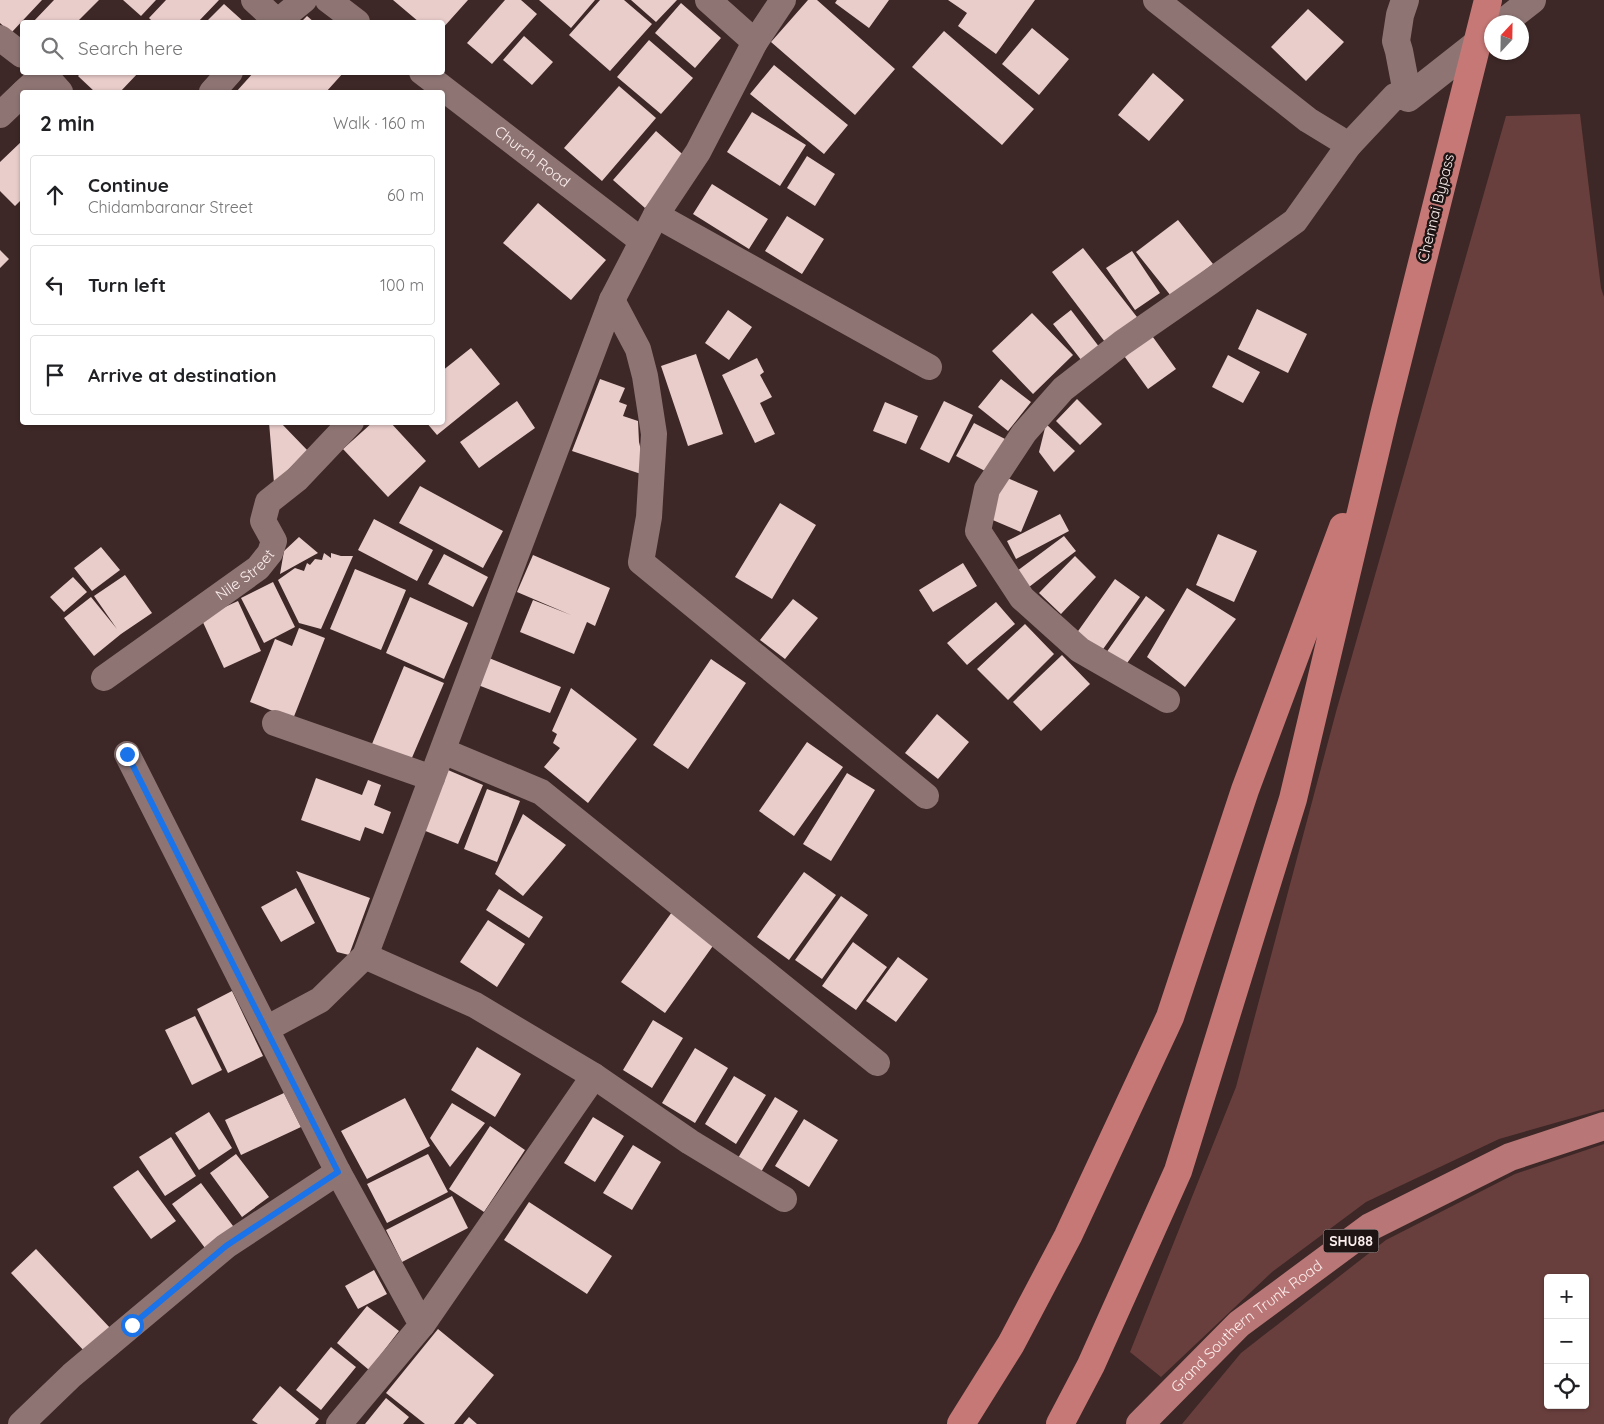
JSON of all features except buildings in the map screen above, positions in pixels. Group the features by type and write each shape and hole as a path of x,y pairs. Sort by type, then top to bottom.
{"highway":[{"name":"Chennai Bypass","path":"1384,415 1488,0"},
{"path":"961,1424 1011,1344 1068,1236 1170,1017 1245,790 1384,415"},
{"path":"1060,1424 1091,1366 1178,1171 1293,798 1384,415"}],"main road":[{"name":"Grand Southern Trunk Road","path":"1140,1424 1239,1324 1370,1227 1510,1157 1604,1126"}],"street":[{"path":"254,0 275,20"},
{"path":"279,20 304,0"},
{"path":"328,0 354,20"},
{"path":"708,0 755,42"},
{"path":"266,1029 320,1000 365,956 612,300 656,215 698,152 755,42 783,0"},
{"path":"1156,0 1308,120 1349,145"},
{"path":"1405,0 1400,15 1396,41 1408,98"},
{"path":"1513,15 1532,0"},
{"path":"0,38 20,53"},
{"path":"1167,700 1080,650 1022,598 978,531 987,489 1024,433 1063,389 1122,343 1295,220 1349,145 1394,96 1408,98 1484,39"},
{"path":"214,90 227,75"},
{"name":"Church Road","path":"426,75 642,241"},
{"path":"29,90 49,80"},
{"path":"0,115 20,96"},
{"path":"656,215 928,367"},
{"path":"612,300 638,349 645,376 654,434 650,517 641,562 926,796"},
{"name":"Nile Street","path":"104,678 258,568 270,552 274,541 264,521 268,502 297,479 348,425"},
{"path":"275,723 432,778"},
{"path":"443,751 541,792 877,1063"},
{"path":"127,754 338,1172 422,1326"},
{"path":"365,956 475,1005 594,1076 690,1142 784,1199"},
{"path":"339,1424 422,1326 594,1076"},
{"path":"21,1424 72,1375 226,1246 338,1172"}],"shaded area":[{"path":"1580,114 1601,288 1604,297 1604,1109 1499,1139 1366,1202 1272,1272 1161,1377 1130,1352 1236,1087 1336,712 1506,116"},
{"path":"1604,1144 1604,1424 1182,1424 1241,1353 1386,1240 1515,1174"}],"route":[{"path":"127,754 338,1172 226,1246 132,1325"}]}
